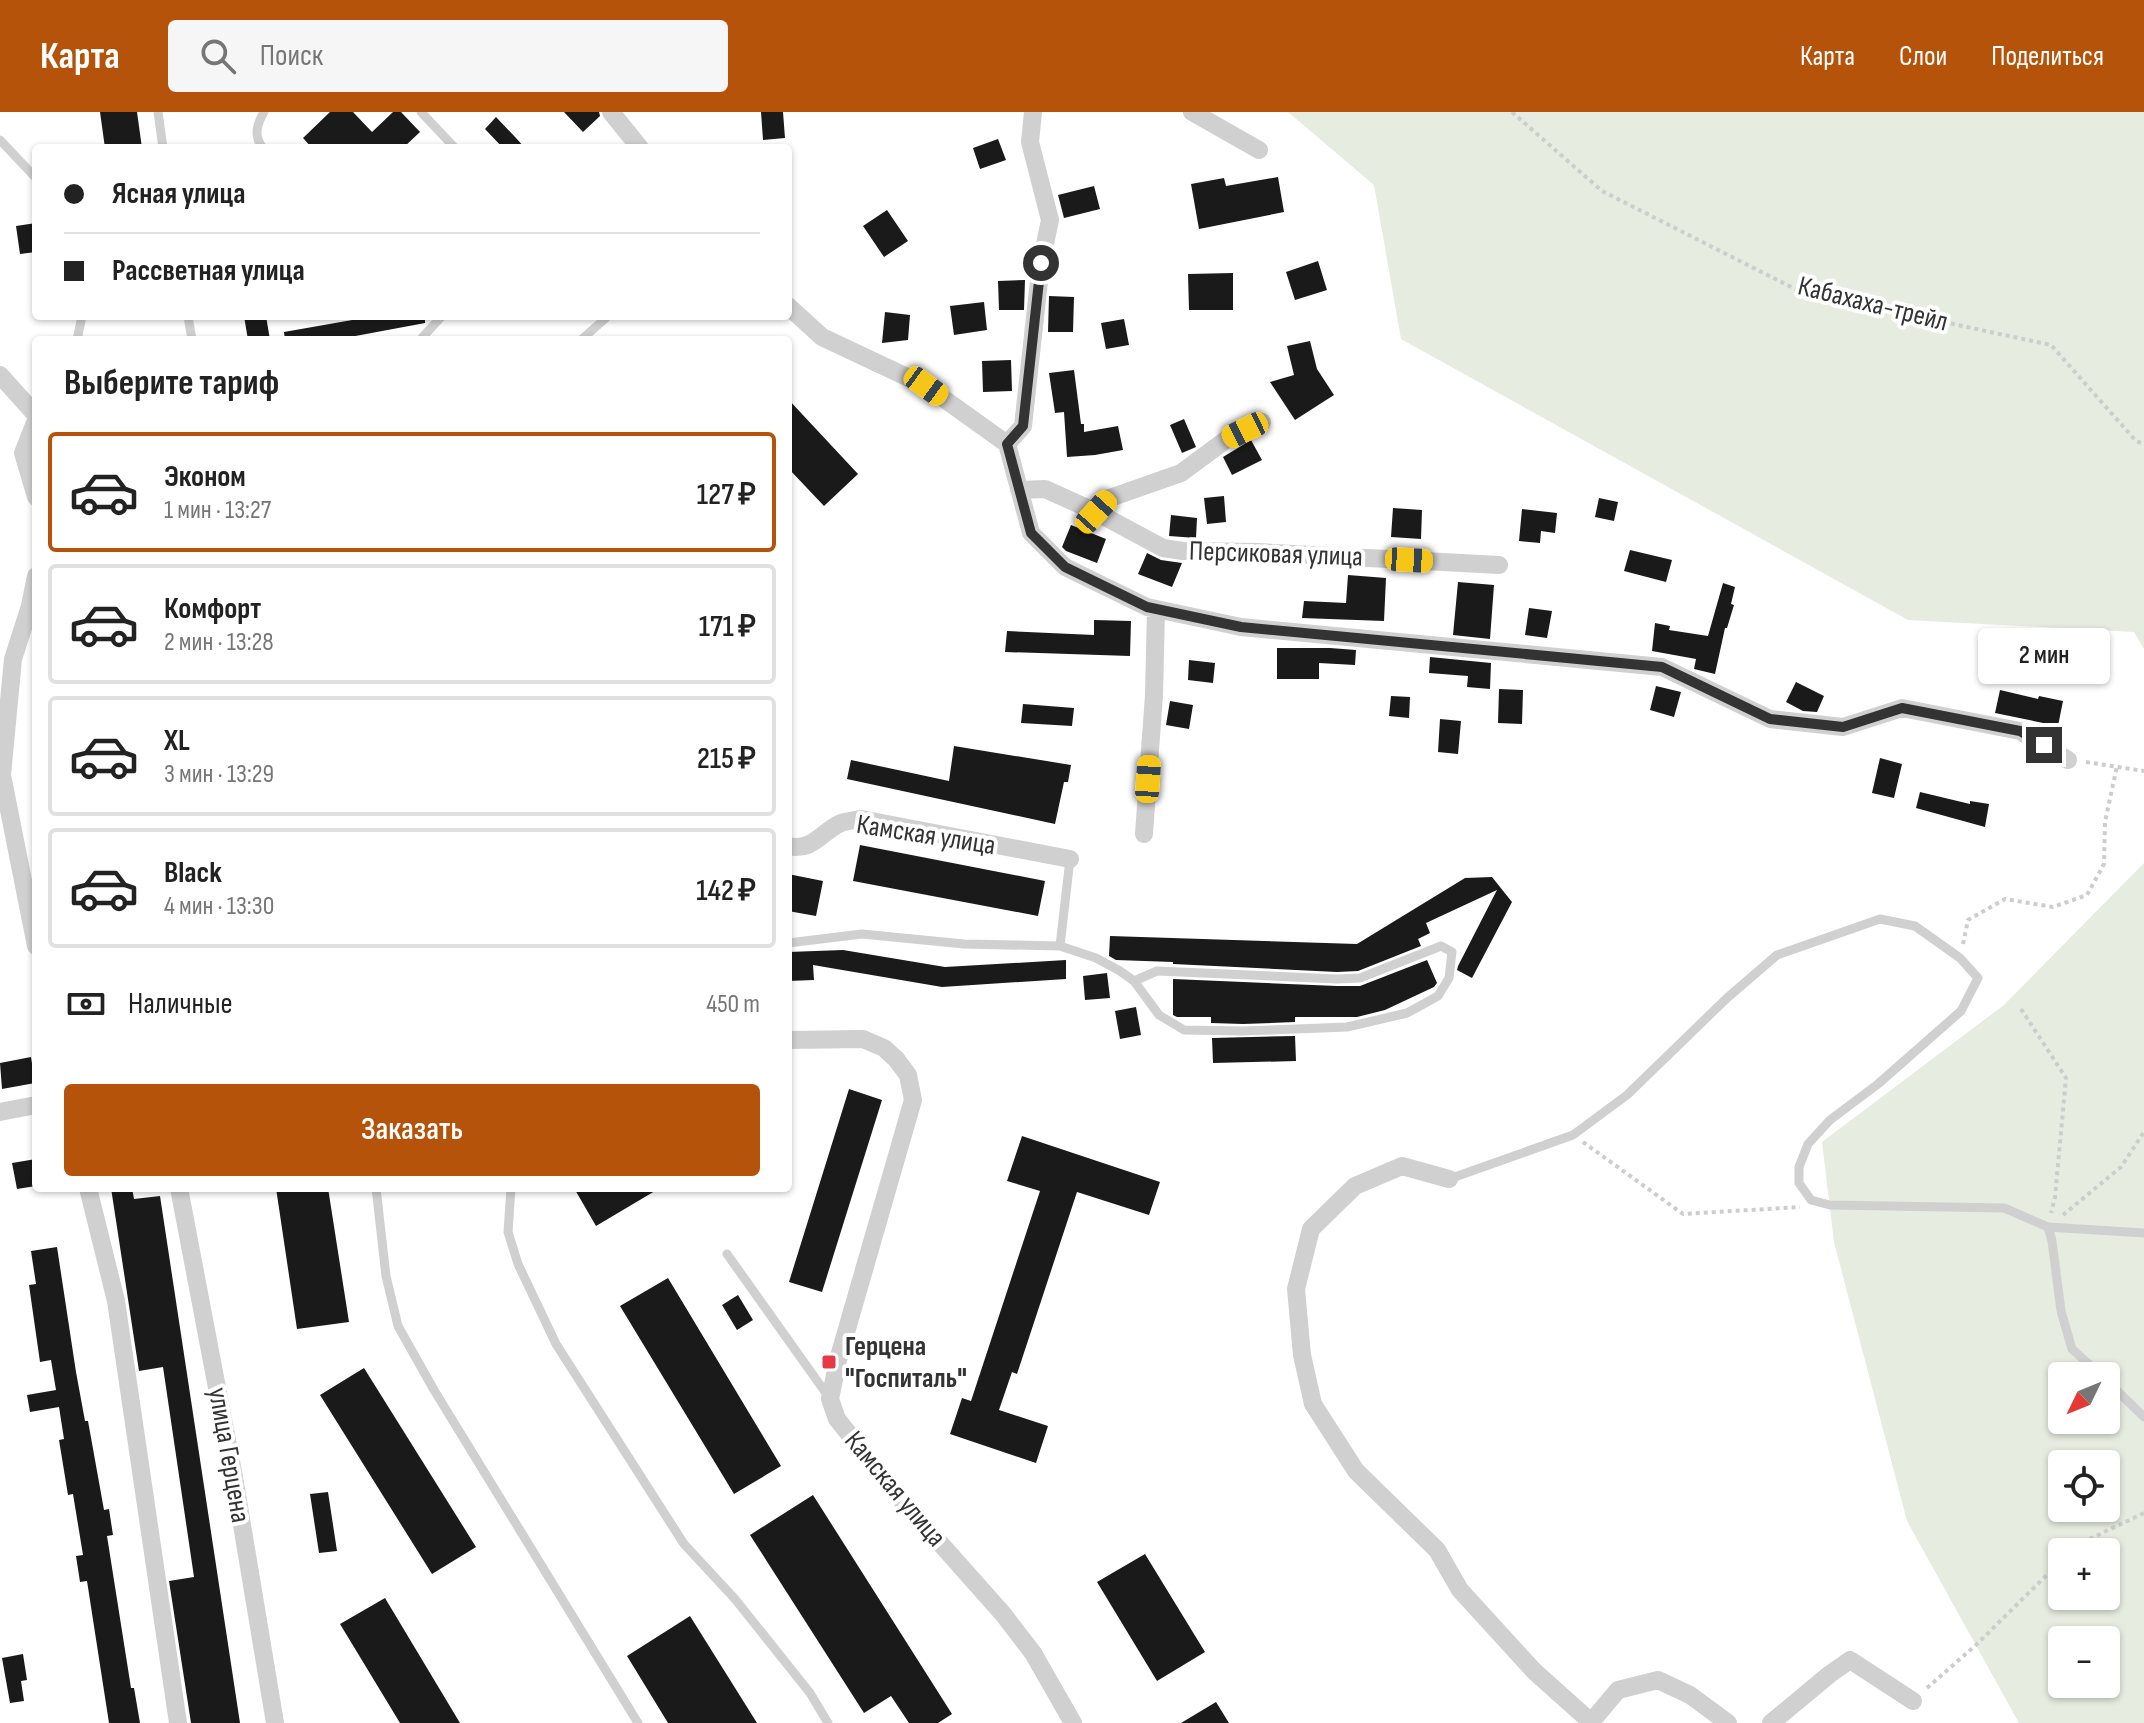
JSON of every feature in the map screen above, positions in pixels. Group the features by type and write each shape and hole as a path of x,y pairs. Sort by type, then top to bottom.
{"street":[{"path":"611,112 637,144"},
{"path":"1007,444 1023,426 1041,263 1050,220 1030,142 1033,112"},
{"path":"1192,112 1259,150"},
{"path":"792,310 822,337 926,386 1007,444 1031,533 1065,567 1147,607 1241,627 1662,667 1770,719 1843,727 1902,708 2020,731 2068,760"},
{"path":"0,375 32,412"},
{"path":"1096,512 1107,499 1181,473 1227,439 1262,422"},
{"path":"32,428 23,453 32,483"},
{"name":"Персиковая улица","path":"1019,490 1045,489 1163,548 1499,565"},
{"path":"32,596 29,631 13,659 2,775 32,926"},
{"path":"1144,834 1154,695 1156,609"},
{"name":"Камская улица","path":"792,847 818,841 840,823 861,819 1070,859"},
{"name":"Камская улица","path":"792,1040 863,1039 884,1048 908,1075 913,1100 838,1360 830,1399 837,1419 900,1498 1003,1614 1033,1653 1073,1723"},
{"path":"0,1112 32,1106"},
{"path":"1449,1179 1402,1166 1355,1186 1311,1229 1296,1289 1302,1355 1313,1404 1356,1471 1437,1550 1460,1590 1534,1671 1592,1723 1618,1690 1658,1680 1690,1695 1728,1723"},
{"path":"89,1192 116,1301 178,1723"},
{"name":"улица Герцена","path":"180,1192 234,1477 275,1723"},
{"path":"1771,1723 1850,1660 1913,1701"}],"lane":[{"path":"158,112 162,144"},
{"path":"260,144 256,126 264,112"},
{"path":"421,112 451,144"},
{"path":"0,140 32,174"},
{"path":"424,336 438,320"},
{"path":"586,336 604,320"},
{"path":"1060,946 1070,859"},
{"path":"1449,1179 1573,1135 1627,1095 1727,998 1777,955 1880,919 1915,926 1960,958 1978,978 1961,1011 1878,1084 1830,1120 1808,1144 1799,1167 1799,1183 1811,1200 1830,1205 2004,1208 2048,1227 2144,1233"},
{"path":"792,943 862,934 964,944 1060,946 1096,958 1120,971 1134,981 1159,1015 1184,1030 1243,1031 1347,1027 1407,1013 1438,996 1449,978 1452,952 1441,946 1360,978 1157,971 1134,981"},
{"path":"376,1192 386,1276 398,1326 638,1723"},
{"path":"511,1192 508,1232 518,1264 556,1344 684,1544 735,1599 810,1693 828,1723"},
{"path":"2048,1227 2061,1311 2072,1349 2086,1362"},
{"path":"727,1254 830,1399"},
{"path":"2120,1394 2144,1417"}],"path":[{"name":"Кабахаха-трейл","path":"1512,112 1602,191 1799,291 2051,345 2136,441 2144,444"},
{"path":"2068,760 2144,771"},
{"path":"1960,958 1968,920 2005,899 2053,907 2087,895 2104,864 2105,822 2117,766"},
{"path":"2021,1009 2066,1078 2055,1197 2048,1227"},
{"path":"2048,1227 2121,1167 2144,1132"},
{"path":"1573,1135 1683,1214 1830,1205"},
{"path":"2092,1538 2144,1513"},
{"path":"1913,1701 1976,1645 2048,1574"}],"shaded area":[{"path":"1288,112 2144,112 2144,649 2134,632 1908,620 1401,339 1374,185"},
{"path":"2144,863 2144,1723 2019,1723 1907,1521 1834,1242 1822,1142 2004,1005"}],"building":[{"path":"100,112 137,112 141,144 104,144"},
{"path":"330,112 353,112 372,132 393,112 401,112 420,132 407,144 308,144 303,138"},
{"path":"564,112 599,112 600,116 583,132"},
{"path":"761,112 783,112 785,138 763,140"},
{"path":"496,117 521,144 499,144 485,129"},
{"path":"998,139 1006,160 980,169 973,148"},
{"path":"1278,177 1284,212 1199,229 1191,184 1224,178 1226,186"},
{"path":"1094,186 1100,209 1064,218 1058,195"},
{"path":"887,210 908,241 884,257 863,226"},
{"path":"32,224 32,252 20,254 16,226"},
{"path":"1318,261 1327,290 1295,300 1286,272"},
{"path":"1233,273 1233,310 1189,310 1188,274"},
{"path":"1025,280 1024,310 999,310 998,281"},
{"path":"1049,296 1074,297 1073,332 1048,332"},
{"path":"984,302 987,330 954,335 950,306"},
{"path":"885,312 910,315 908,340 882,343"},
{"path":"1124,319 1129,345 1106,349 1101,323"},
{"path":"245,320 267,320 269,336 247,336"},
{"path":"352,320 425,320 425,323 355,336 284,336 284,332"},
{"path":"1310,341 1317,369 1334,395 1295,420 1270,382 1294,375 1287,346"},
{"path":"1011,360 1012,391 983,392 982,361"},
{"path":"1074,370 1084,432 1118,426 1123,450 1067,457 1064,412 1055,413 1049,373"},
{"path":"792,403 858,474 824,506 792,472"},
{"path":"1184,419 1196,447 1182,453 1170,425"},
{"path":"1251,440 1262,460 1232,475 1223,457"},
{"path":"1224,496 1226,522 1207,524 1204,498"},
{"path":"1599,498 1618,502 1614,521 1595,517"},
{"path":"1393,508 1422,510 1421,539 1391,537"},
{"path":"1522,509 1557,513 1555,533 1541,531 1540,543 1519,541"},
{"path":"1171,515 1197,518 1196,538 1169,536"},
{"path":"1071,525 1106,539 1097,563 1062,547"},
{"path":"1630,550 1672,560 1666,582 1624,571"},
{"path":"1147,553 1161,560 1182,563 1172,587 1138,574"},
{"path":"1348,575 1386,578 1384,621 1302,618 1304,601 1346,603"},
{"path":"1458,582 1494,585 1490,639 1453,635"},
{"path":"1723,583 1735,587 1731,604 1734,605 1725,628 1715,674 1694,669 1696,659 1652,651 1655,623 1670,626 1669,630 1708,636"},
{"path":"1529,608 1552,611 1547,638 1525,635"},
{"path":"1094,620 1131,621 1130,656 1005,652 1007,631 1094,635"},
{"path":"1277,648 1356,650 1355,665 1319,663 1319,679 1277,679"},
{"path":"1430,657 1491,663 1490,689 1467,687 1468,676 1429,673"},
{"path":"1189,660 1215,663 1213,683 1188,680"},
{"path":"1796,682 1824,696 1817,712 1803,711 1786,702"},
{"path":"1656,686 1681,692 1674,717 1650,710"},
{"path":"1499,689 1523,690 1522,724 1498,723"},
{"path":"2000,690 2063,701 2058,726 1995,713"},
{"path":"1391,696 1410,697 1409,718 1389,716"},
{"path":"1170,701 1193,705 1189,729 1166,725"},
{"path":"1023,704 1074,708 1072,726 1021,723"},
{"path":"1440,719 1461,721 1458,754 1438,752"},
{"path":"954,746 1071,765 1055,824 847,779 851,760 949,781"},
{"path":"1880,758 1902,764 1894,798 1872,793"},
{"path":"1920,792 1970,804 1970,801 1989,804 1985,827 1916,808"},
{"path":"860,845 1045,881 1038,916 853,881"},
{"path":"792,875 823,881 816,916 792,912"},
{"path":"1492,877 1512,902 1472,978 1457,970 1458,966 1497,890 1426,923 1430,933 1418,939 1421,946 1358,971 1173,964 1116,960 1109,956 1110,936 1357,944 1465,878"},
{"path":"843,950 945,967 1066,960 1066,979 942,987 813,965 814,980 792,981 792,952"},
{"path":"1427,960 1437,983 1434,987 1385,1010 1357,1017 1295,1017 1295,1022 1243,1024 1211,1023 1211,1017 1173,1015 1173,979 1360,986"},
{"path":"1107,973 1110,998 1085,1000 1083,976"},
{"path":"1136,1007 1141,1035 1120,1039 1115,1011"},
{"path":"1295,1036 1296,1061 1213,1063 1212,1038"},
{"path":"31,1057 32,1084 2,1089 0,1063"},
{"path":"849,1089 882,1100 822,1292 789,1282"},
{"path":"1022,1136 1160,1182 1149,1215 1077,1192 1017,1374 1012,1372 999,1410 1048,1426 1036,1463 950,1434 962,1398 971,1401 1040,1191 1007,1181"},
{"path":"32,1160 32,1187 17,1189 12,1163"},
{"path":"112,1192 133,1192 134,1199 160,1196 240,1723 191,1723 169,1581 194,1577 163,1367 139,1371"},
{"path":"277,1192 329,1192 349,1322 297,1329"},
{"path":"576,1192 653,1192 596,1226"},
{"path":"57,1247 85,1421 88,1421 104,1510 109,1509 113,1535 107,1536 131,1688 134,1688 140,1723 109,1723 87,1581 80,1582 76,1556 83,1555 73,1494 68,1495 59,1440 64,1439 59,1407 30,1412 27,1395 56,1390 51,1360 40,1362 29,1285 36,1284 31,1251"},
{"path":"668,1278 781,1466 734,1494 620,1306"},
{"path":"738,1295 753,1320 737,1330 722,1305"},
{"path":"364,1368 476,1547 432,1574 320,1395"},
{"path":"328,1492 337,1551 319,1553 310,1494"},
{"path":"813,1495 952,1714 938,1723 909,1723 891,1696 864,1713 750,1535"},
{"path":"1145,1554 1205,1652 1157,1681 1097,1582"},
{"path":"385,1598 460,1723 400,1723 340,1624"},
{"path":"690,1616 757,1723 668,1723 627,1656"},
{"path":"23,1654 27,1680 21,1681 24,1701 10,1703 2,1658"},
{"path":"1216,1702 1229,1723 1181,1723"}],"place":[{"name":"Герцена \"Госпиталь\"","path":"829,1362"}],"route":[{"path":"1041,263 1023,426 1007,444 1031,533 1065,567 1147,607 1241,627 1662,667 1770,719 1843,727 1902,708 2020,731 2044,745"}]}
